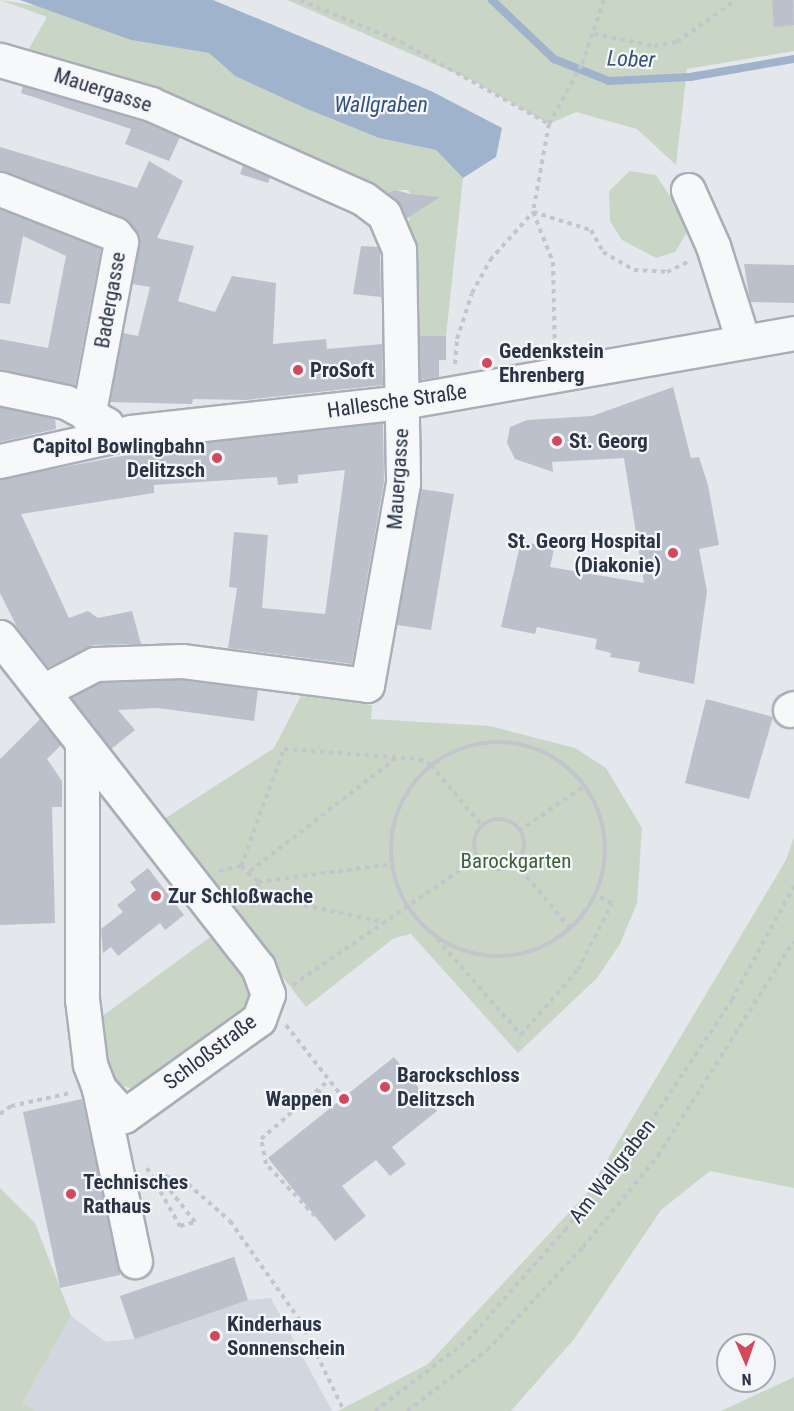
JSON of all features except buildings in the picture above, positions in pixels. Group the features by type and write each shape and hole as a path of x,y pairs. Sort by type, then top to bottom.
{"street":[{"name":"Mauergasse","path":"0,60 151,104 364,200 384,214 399,249 403,483 367,685 182,661 96,664 43,691"},
{"name":"Badergasse","path":"0,189 115,234 121,242 88,417"},
{"path":"688,190 713,246 742,341"},
{"name":"Hallesche Straße","path":"0,461 131,432 403,402 794,333"},
{"path":"0,388 66,402 88,417 131,432"},
{"name":"Schloßstraße","path":"0,637 82,745 229,928 258,967 268,994 259,1019 124,1116 99,1088"},
{"name":"Schloßstraße","path":"82,745 82,999 90,1064 99,1088 135,1262"}],"path":[{"path":"300,0 401,42 549,124"},
{"path":"455,373 457,339 472,293 490,261 533,212 549,124 570,92 594,34 604,0"},
{"path":"594,34 654,46 677,42 736,0"},
{"path":"533,212 591,230 603,252 634,270 667,272 713,246"},
{"path":"533,212 553,262 555,375"},
{"path":"432,933 458,948 502,956 545,945 570,928 595,894 605,846 599,814 584,786 556,759 520,744 473,745 431,765 409,788 396,816 392,864 408,907 521,1035 578,970 612,903 595,894"},
{"path":"241,866 284,749 396,757 431,765 483,826"},
{"path":"250,872 396,757"},
{"path":"519,831 584,786"},
{"path":"502,820 519,831 523,848 515,863 496,869 478,858 474,841 483,826 502,820"},
{"path":"268,994 291,986 478,858"},
{"path":"515,863 570,928"},
{"path":"258,882 392,864"},
{"path":"197,889 222,868 241,866 258,882 260,896"},
{"name":"Am Wallgraben","path":"375,1411 468,1340 565,1230 650,1123 732,1000 794,885"},
{"path":"260,896 383,922"},
{"path":"229,928 260,896"},
{"path":"407,1411 487,1350 591,1238 658,1156 794,941"},
{"path":"285,1024 344,1099"},
{"path":"315,1216 266,1164 261,1146 265,1131 329,1080"},
{"path":"0,1114 11,1106 99,1088"},
{"path":"318,1090 331,1108"},
{"path":"142,1155 180,1226 192,1227 194,1218 162,1180 165,1176 188,1184 230,1221 301,1322 344,1411"}],"shaded area":[{"name":"Kinderhaus Sonnenschein","path":"234,1257 248,1300 271,1298 332,1411 18,1411 71,1316 106,1342 134,1339 120,1296"}],"green space":[{"path":"0,0 50,8 131,40 209,53 235,76 307,109 379,138 436,150 463,178 446,336 409,336 404,235 415,202 408,190 396,190 383,199 26,54 47,17"},
{"path":"287,0 794,0 794,51 687,69 676,165 637,129 576,112 549,124 471,80"},
{"path":"630,171 656,175 690,227 675,252 656,258 622,240 610,221 609,191"},
{"name":"Barockgarten","path":"301,696 372,705 371,719 490,726 575,748 606,768 642,828 637,903 620,944 597,978 518,1053 411,934 394,938 306,1007 161,821 274,748"},
{"path":"794,837 794,1188 710,1171 661,1210 574,1339 511,1411 338,1411 428,1364 588,1192 786,860"},
{"path":"217,932 246,969 253,999 245,1012 136,1090 108,1081 93,1023"},
{"path":"0,1188 35,1223 71,1316 22,1404 35,1411 0,1411"},
{"path":"794,1377 794,1411 721,1411 760,1393 776,1393 776,1385"}],"water":[{"name":"Wallgraben","path":"20,0 213,0 431,91 502,128 496,157 463,178 436,150 379,138 307,109 235,76 209,53 131,40"}],"waterway":[{"name":"Lober","path":"492,0 554,59 609,81 690,77 794,59"}],"place":[{"name":"Gedenkstein Ehrenberg","path":"487,363"},
{"name":"ProSoft","path":"298,370"},
{"name":"St. Georg","path":"557,441"},
{"name":"Capitol Bowlingbahn Delitzsch","path":"217,458"},
{"name":"St. Georg Hospital (Diakonie)","path":"673,553"},
{"name":"Zur Schloßwache","path":"156,896"},
{"name":"Barockschloss Delitzsch","path":"385,1087"},
{"name":"Wappen","path":"344,1099"},
{"name":"Technisches Rathaus","path":"71,1194"},
{"name":"Kinderhaus Sonnenschein","path":"215,1336"}]}
